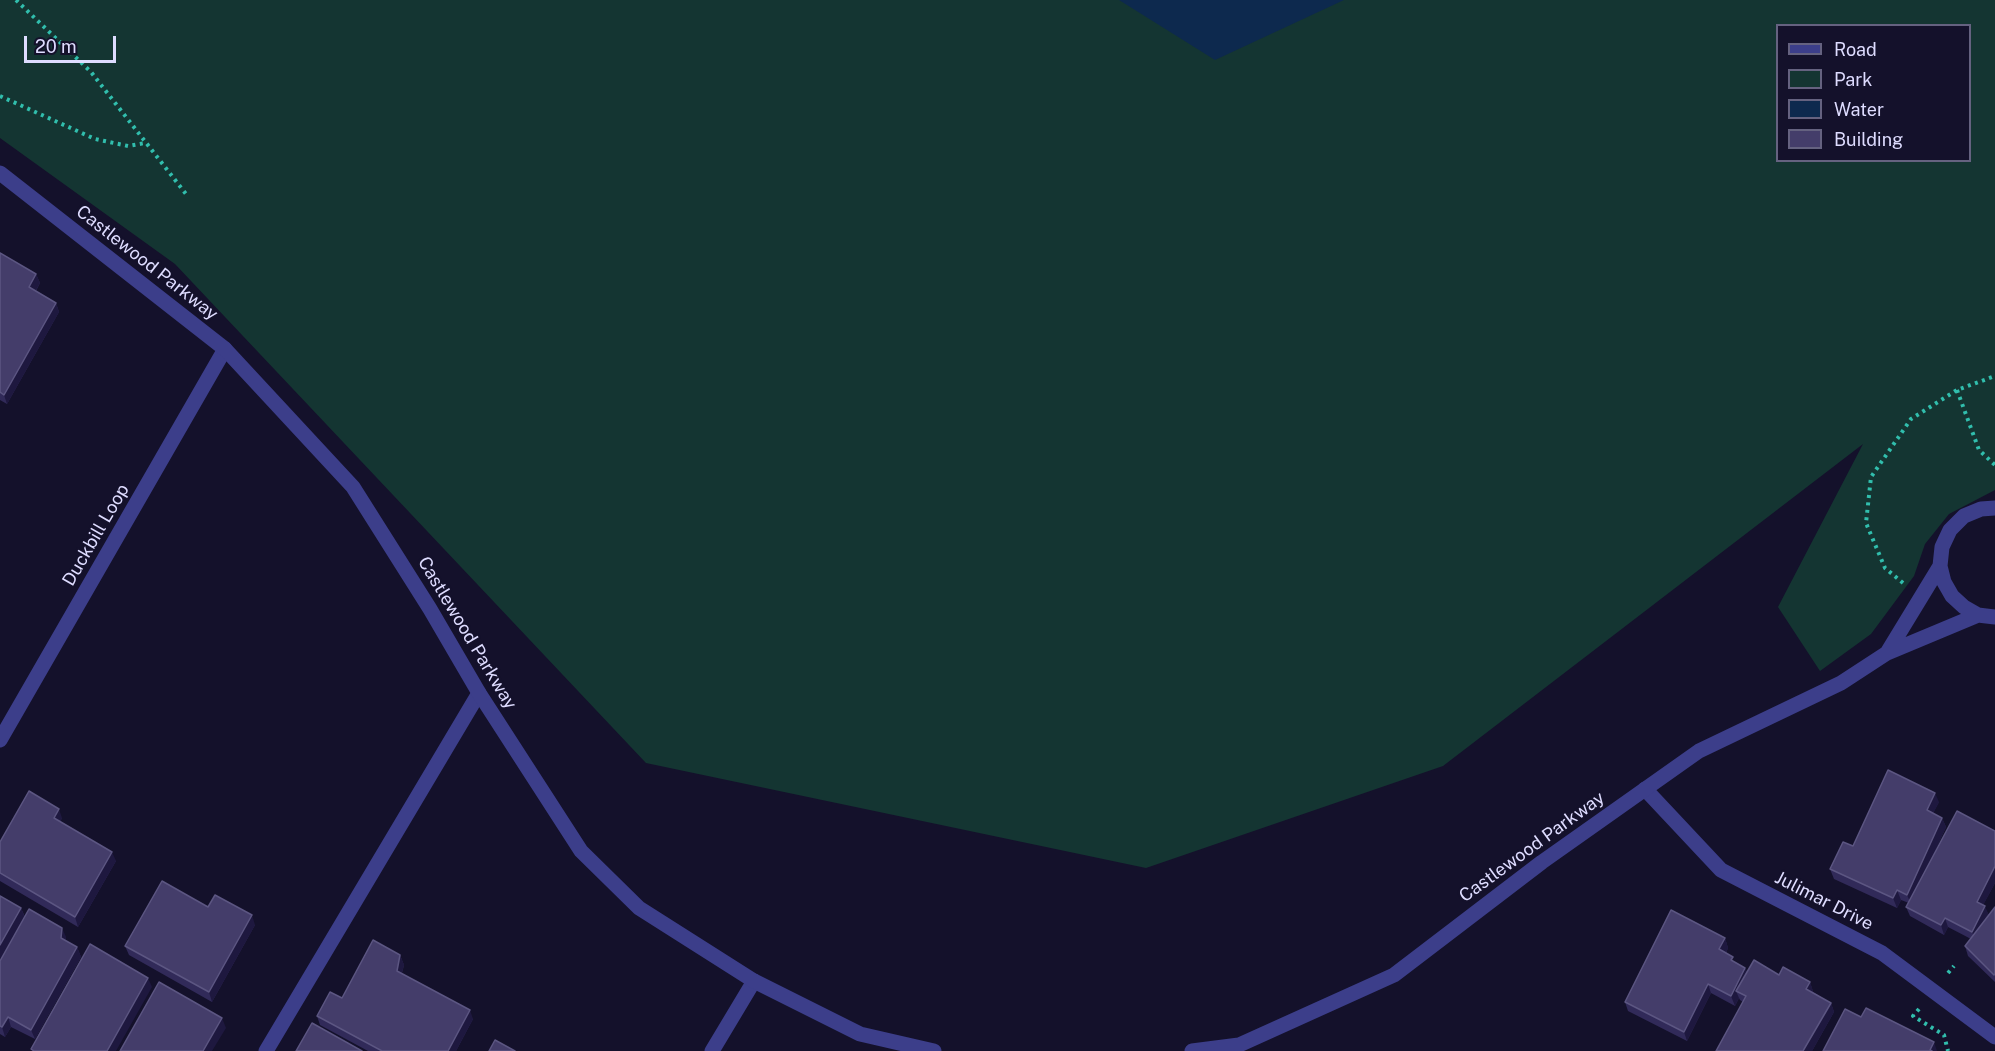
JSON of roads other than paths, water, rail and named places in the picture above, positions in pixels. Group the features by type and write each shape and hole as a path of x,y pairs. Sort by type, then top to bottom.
{"street":[{"name":"Castlewood Parkway","path":"0,173 225,349 352,487 430,609 479,693 581,850 639,908 754,981 860,1034 934,1051"},
{"name":"Duckbill Loop","path":"0,740 225,349"},
{"name":"Castlewood Parkway","path":"1887,653 1940,566 1942,547 1950,530 1964,516 1981,509 1995,508"},
{"path":"1940,566 1944,582 1952,596 1964,607 1978,615 1995,617"},
{"name":"Castlewood Parkway","path":"1192,1051 1239,1045 1394,975 1542,862 1699,751 1841,683 1887,653 1978,615"},
{"path":"266,1051 479,693"},
{"name":"Julimar Drive","path":"1644,789 1722,870 1882,953 1995,1037"},
{"path":"712,1051 754,981"}],"water":[{"path":"1119,0 1344,0 1215,60"}]}
